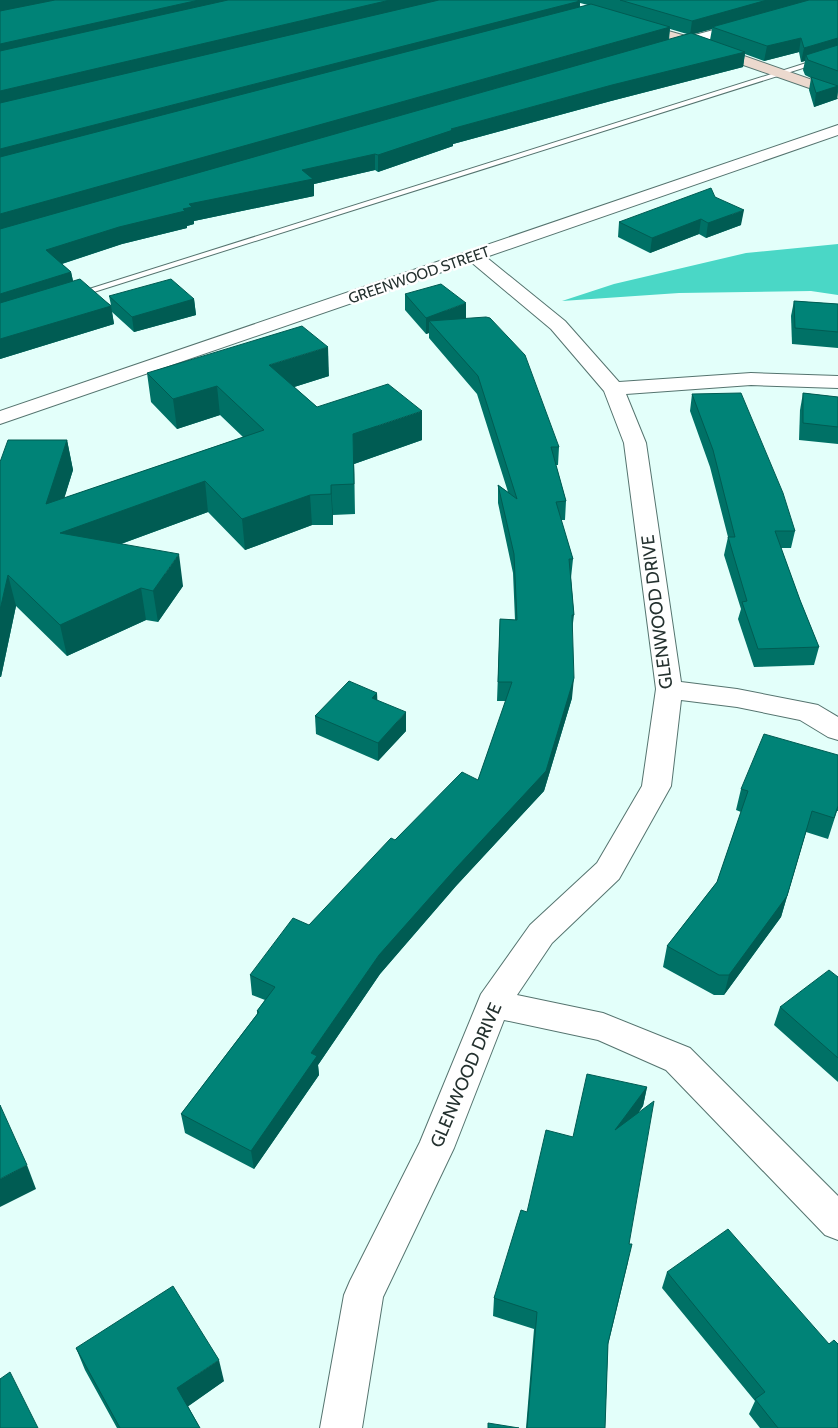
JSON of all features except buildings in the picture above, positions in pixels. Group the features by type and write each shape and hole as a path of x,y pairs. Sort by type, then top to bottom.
{"street":[{"path":"650,52 762,20"},
{"path":"624,22 688,41 838,94"},
{"name":"GREENWOOD STREET","path":"0,418 838,130"},
{"name":"GLENWOOD DRIVE","path":"341,1428 364,1295 436,1148 493,1004 541,934 608,870 656,786 669,689 635,443 614,389 558,324 474,256"},
{"path":"614,389 751,379 838,382"},
{"path":"669,689 737,698 808,712 838,730"},
{"path":"493,1004 603,1028 678,1059 838,1222"}],"lane":[{"path":"67,297 838,56"}],"shaded area":[{"path":"838,244 838,295 811,291 679,293 562,301 614,284 746,253"}]}
